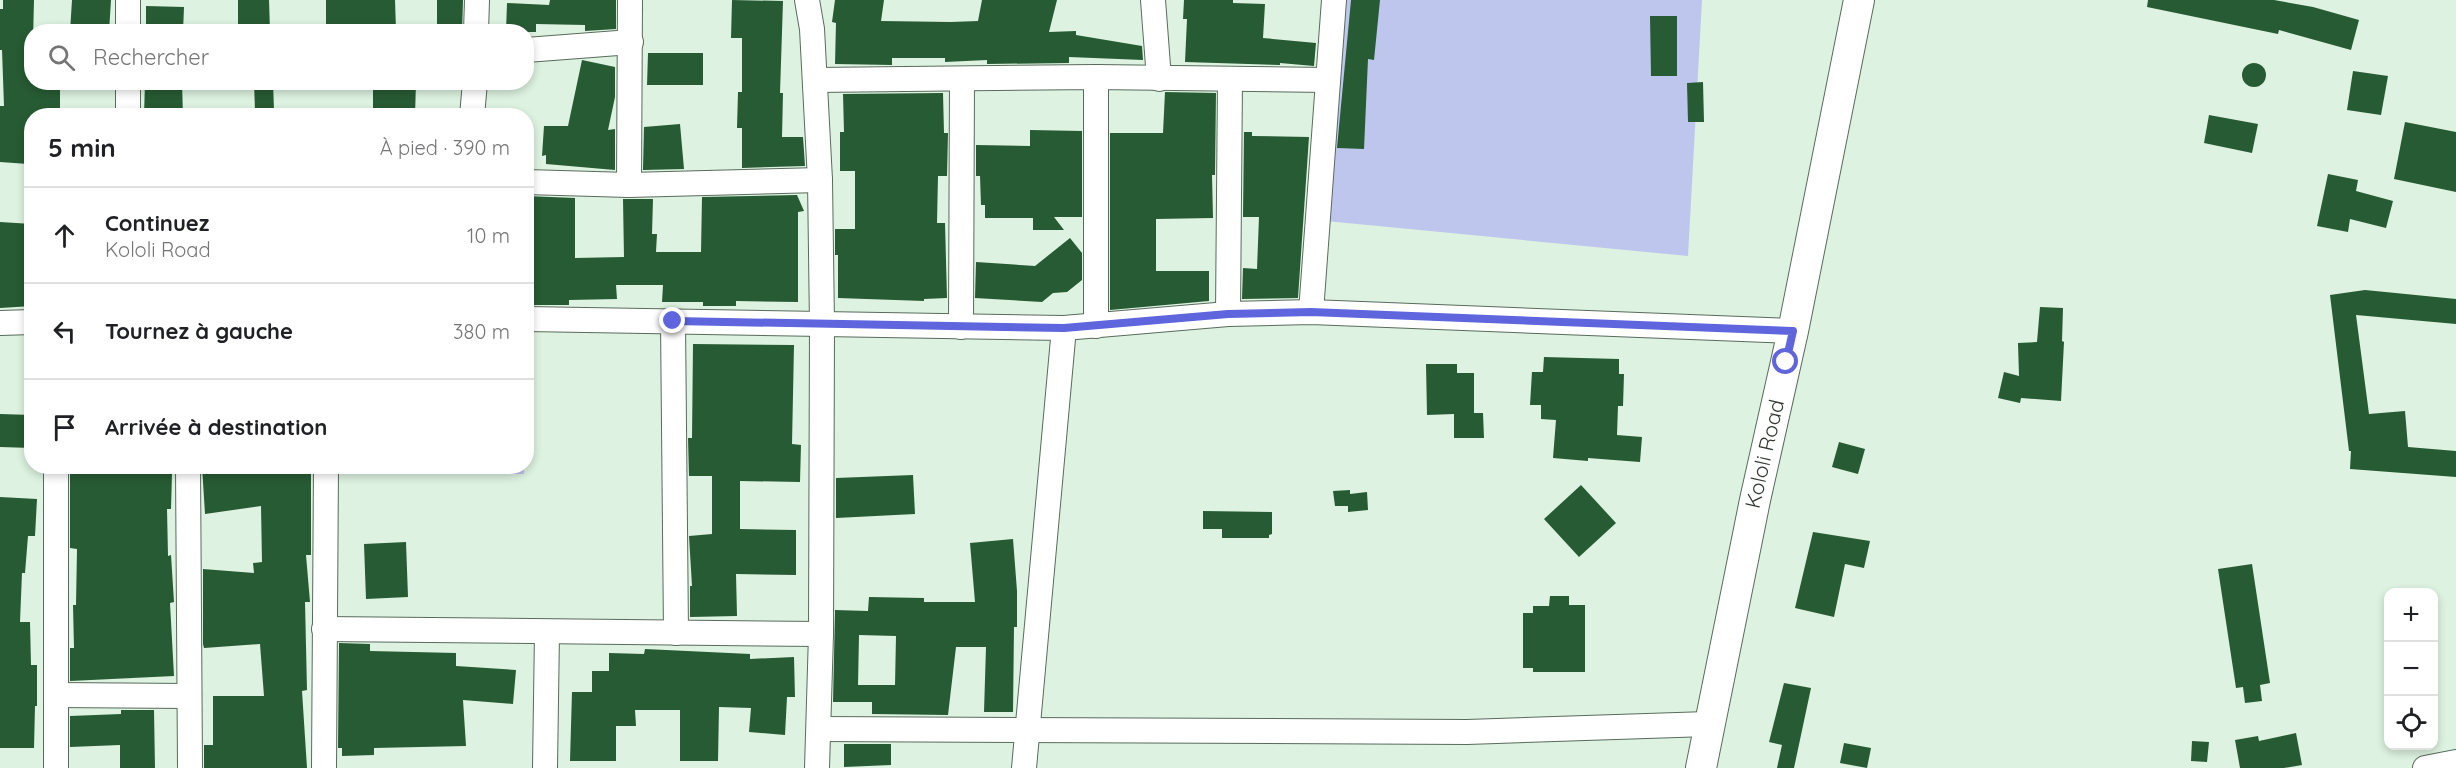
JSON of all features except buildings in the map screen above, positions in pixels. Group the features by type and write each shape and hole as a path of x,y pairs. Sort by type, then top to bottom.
{"street":[{"path":"128,0 128,24"},
{"path":"476,24 477,0"},
{"path":"629,185 630,0"},
{"path":"807,0 812,29 820,180 822,324 821,634 817,768"},
{"path":"1153,0 1159,79"},
{"path":"1311,312 1334,0"},
{"name":"Kololi Road","path":"1701,768 1708,724 1755,500 1793,331 1859,0"},
{"path":"534,49 631,42"},
{"path":"814,80 1096,77 1328,80"},
{"path":"1096,77 1096,326"},
{"path":"961,327 962,79"},
{"path":"1228,314 1230,79"},
{"path":"128,90 128,108"},
{"path":"473,108 474,90"},
{"path":"534,182 629,185 820,180"},
{"path":"534,319 1064,328 1228,314 1311,312 1793,331"},
{"path":"673,321 676,633"},
{"path":"0,323 24,322"},
{"path":"1024,768 1064,328"},
{"path":"56,474 56,768"},
{"path":"188,474 190,768"},
{"path":"324,768 326,474"},
{"path":"324,629 821,634"},
{"path":"545,768 547,632"},
{"path":"56,695 189,696"},
{"path":"819,729 1467,732 1708,724"},
{"path":"2425,768 2456,762"}],"shaded area":[{"path":"1344,0 1702,0 1688,256 1326,221"}],"route":[{"path":"673,321 1064,328 1228,314 1311,312 1793,331 1786,362"}]}
